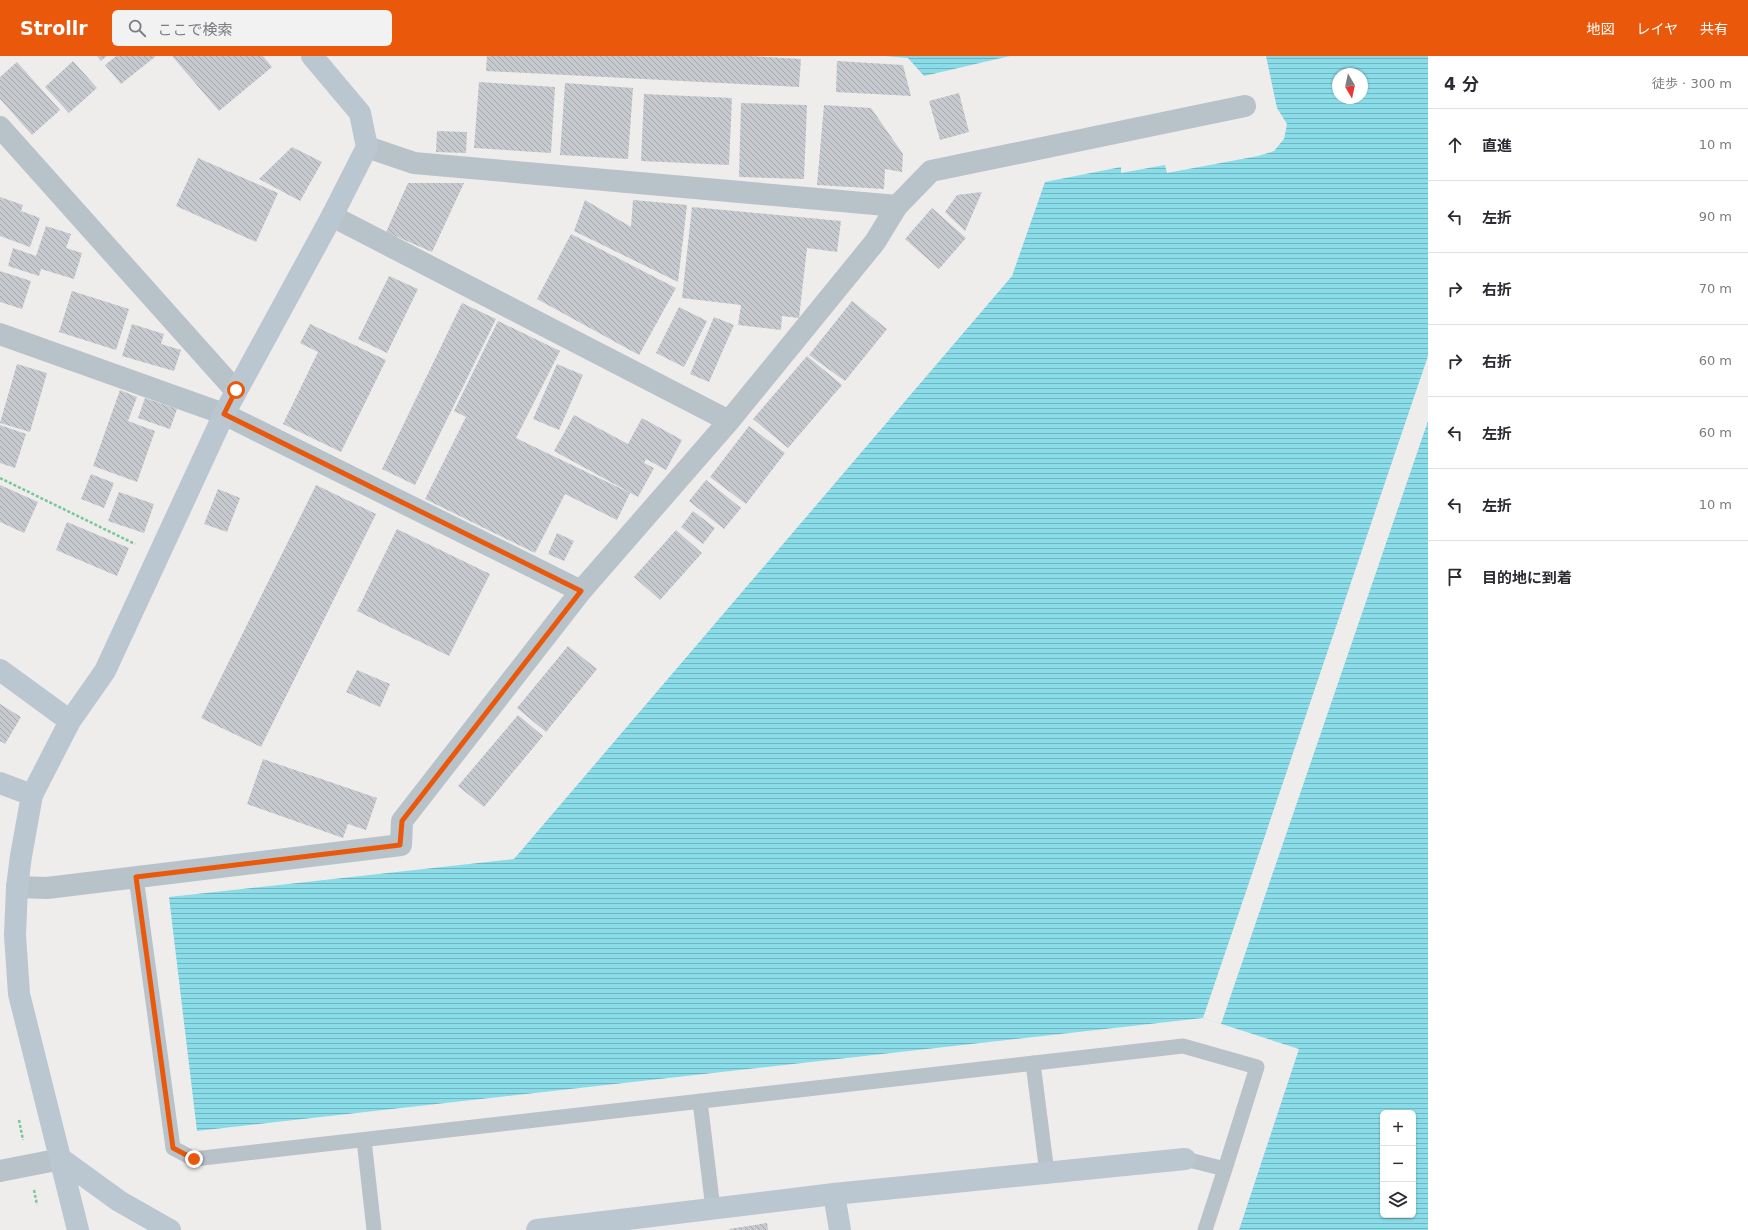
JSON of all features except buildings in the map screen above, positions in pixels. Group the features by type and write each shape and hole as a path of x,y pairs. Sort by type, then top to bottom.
{"street":[{"path":"78,1230 19,994 15,935 17,887 20,856 32,795 70,721 105,671 236,390 332,216 368,147 360,113 312,56"},
{"path":"17,887 47,888 400,845 402,821 581,591 729,421 875,242 897,206 931,170 1245,106"},
{"path":"0,128 236,390"},
{"path":"368,147 414,163 897,206"},
{"path":"332,216 729,421"},
{"path":"0,334 224,414 581,591"},
{"path":"0,670 70,721"},
{"path":"0,783 32,795"},
{"path":"537,1230 834,1194 1185,1158"},
{"path":"0,1171 61,1159 119,1201 170,1230"},
{"path":"834,1194 840,1230"}],"lane":[{"path":"136,877 173,1148 194,1159 1183,1046 1257,1066 1205,1230"},
{"path":"1033,1063 1047,1172"},
{"path":"700,1101 713,1209"},
{"path":"364,1140 374,1230"},
{"path":"1185,1158 1225,1169"}],"path":[{"path":"0,478 159,555"}],"water":[{"path":"884,56 1010,56 924,76 908,58"},
{"path":"1266,56 1428,56 1428,1230 1239,1230 1299,1049 1203,1018 197,1131 169,897 514,859 1012,276 1045,182 1121,167 1121,173 1165,165 1167,173 1258,156 1274,151 1284,139 1287,124 1277,108"}],"pier":[{"path":"1428,356 1428,421 1221,1024 1203,1018"}],"route":[{"path":"194,1159 173,1148 136,877 400,845 402,821 581,591 224,414 236,390"}]}
